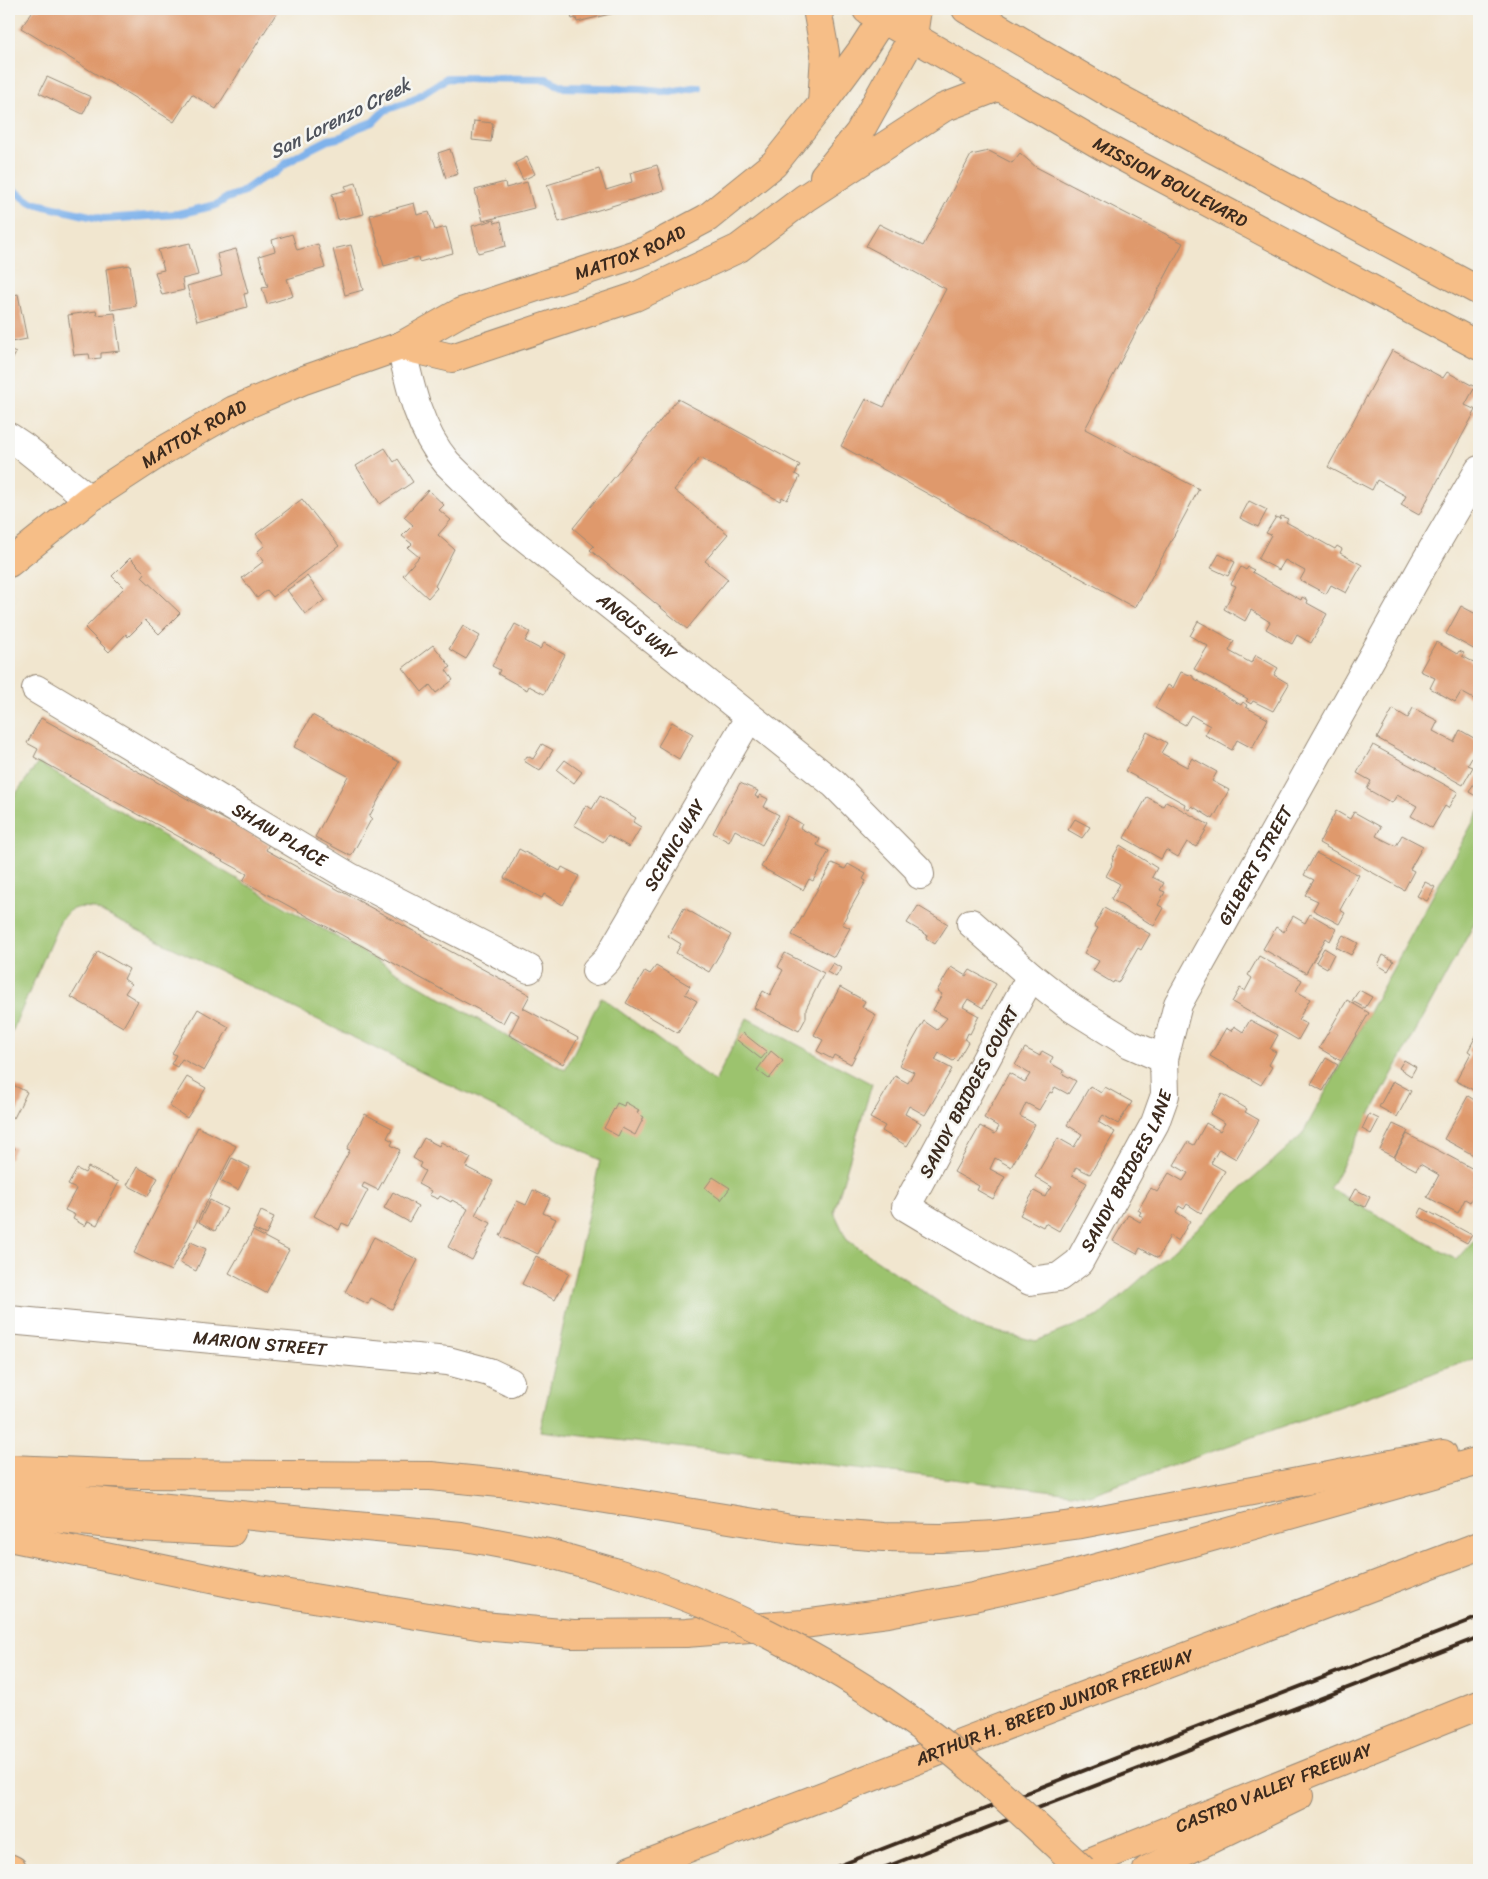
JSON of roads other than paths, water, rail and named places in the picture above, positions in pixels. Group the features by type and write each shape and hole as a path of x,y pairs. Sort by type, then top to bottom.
{"main road":[{"path":"817,9 825,53 822,104"},
{"path":"805,198 859,133 913,36 917,9"},
{"path":"966,9 1114,94 1479,291"},
{"name":"MATTOX ROAD","path":"9,563 89,499 164,450 234,410 304,380 401,346 461,312 645,251 707,218 774,164 862,50 880,12"},
{"name":"MISSION BOULEVARD","path":"880,12 913,36 1104,147 1479,346"},
{"path":"401,346 452,358 636,297 739,248 805,198 944,108 998,87"},
{"path":"9,1469 135,1474 372,1474 439,1476 529,1486 798,1530 883,1537 941,1538 996,1535 1081,1524 1479,1447"},
{"path":"9,1537 259,1589 482,1626 573,1634 686,1633 803,1624 888,1613 973,1597 1051,1580 1194,1542 1479,1461"},
{"path":"9,1490 85,1500 434,1532 548,1553 658,1586 740,1621 817,1660 865,1689 961,1759 1083,1870"},
{"path":"9,1512 124,1526 206,1530 309,1540 373,1527"},
{"name":"ARTHUR H. BREED JUNIOR FREEWAY","path":"631,1870 1070,1700 1479,1546"},
{"path":"1148,1870 1479,1706"},
{"name":"CASTRO VALLEY FREEWAY","path":"1070,1870 1479,1706"},
{"path":"9,1868 13,1870"}],"street":[{"name":"ANGUS WAY","path":"401,346 413,399 429,437 447,463 512,528 834,784 919,870 920,874"},
{"path":"9,437 89,499"},
{"name":"GILBERT STREET","path":"1164,1059 1178,1004 1414,581 1479,470"},
{"name":"SHAW PLACE","path":"36,689 350,877 529,969"},
{"name":"SCENIC WAY","path":"596,970 607,960 750,718"},
{"path":"970,923 1069,1006 1130,1044 1164,1059"},
{"name":"SANDY BRIDGES COURT","path":"906,1207 1031,976"},
{"name":"SANDY BRIDGES LANE","path":"906,1207 1030,1281 1059,1277 1079,1262 1155,1123 1165,1095 1164,1059"},
{"name":"MARION STREET","path":"9,1320 448,1361 489,1372 510,1382"}],"waterway":[{"name":"San Lorenzo Creek","path":"9,187 32,203 103,219 178,214 216,205 227,198 241,193 310,149 328,140 342,137 357,128 373,122 385,110 413,100 447,78 546,79 564,87 641,89 670,92 698,87"}],"railway":[{"path":"828,1870 1479,1617"},
{"path":"878,1870 1479,1637"}]}
